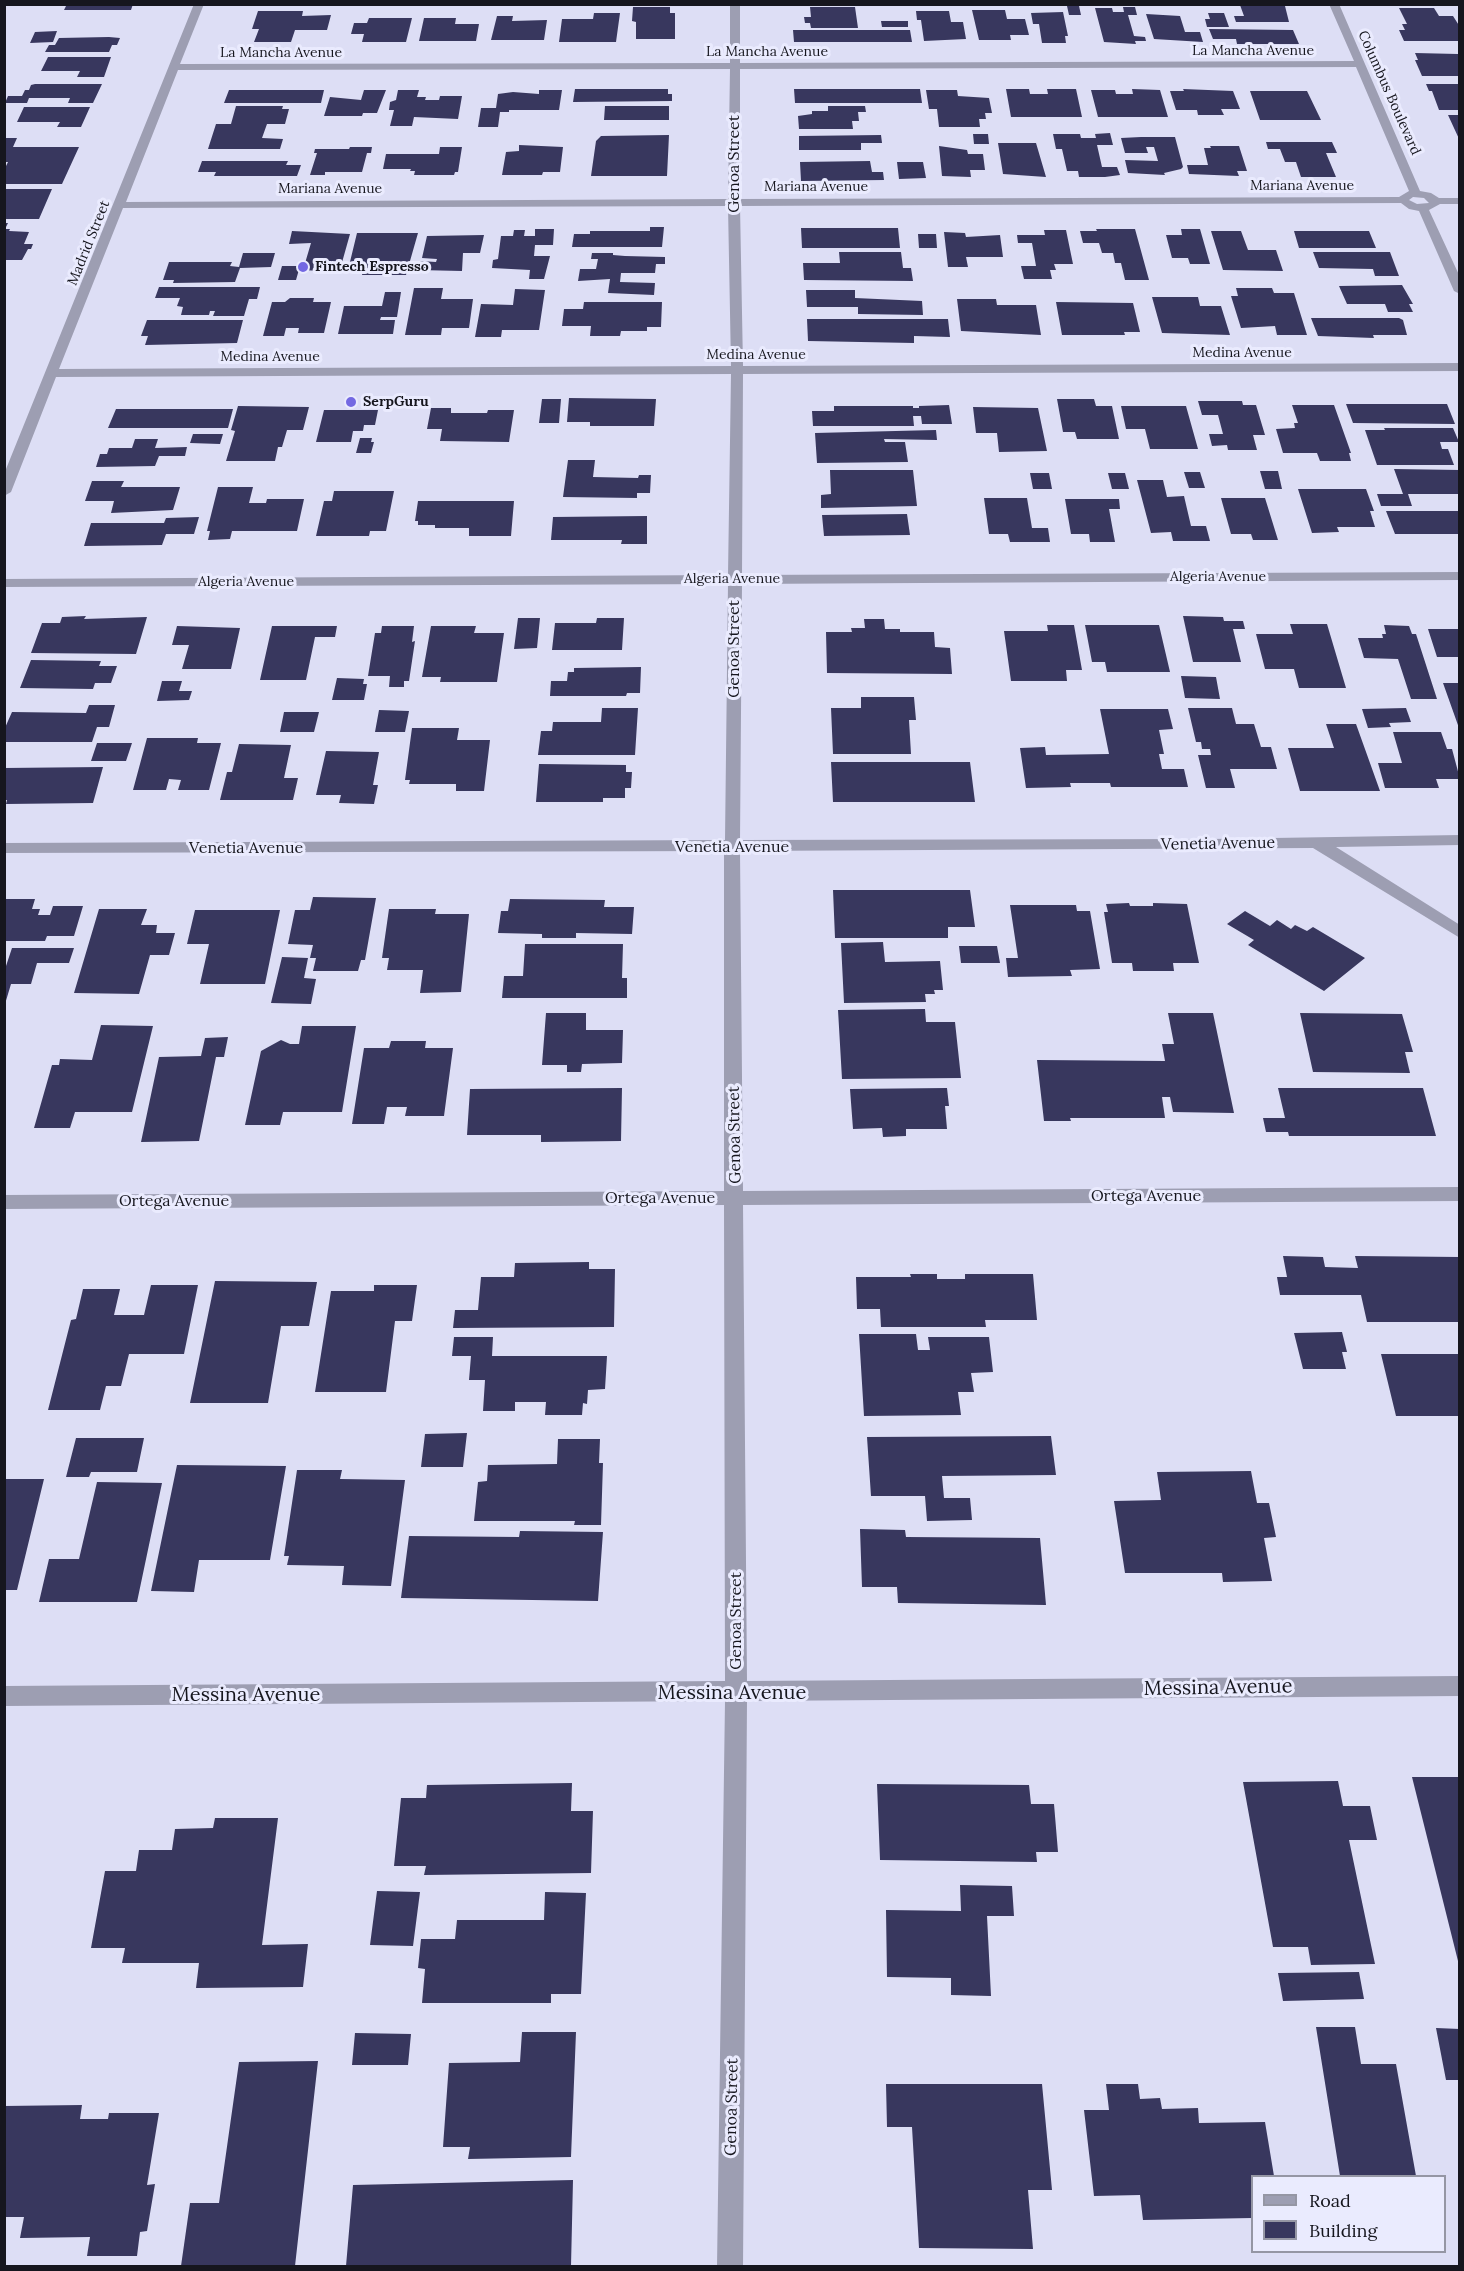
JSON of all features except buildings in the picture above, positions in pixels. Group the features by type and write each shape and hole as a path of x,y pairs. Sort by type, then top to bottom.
{"street":[{"name":"Madrid Street","path":"4,492 121,205 199,4"},
{"name":"Genoa Street","path":"730,2266 736,1692 733,847 737,370 734,203 735,4"},
{"name":"Columbus Boulevard","path":"1334,4 1416,194"},
{"name":"La Mancha Avenue","path":"175,67 1360,64"},
{"name":"Mariana Avenue","path":"1404,200 1408,195 1416,194"},
{"path":"1416,194 1427,195 1435,201 1460,201"},
{"name":"Mariana Avenue","path":"121,205 1404,200 1409,205 1423,208"},
{"path":"1435,201 1433,206 1423,208 1460,291"},
{"name":"Medina Avenue","path":"52,373 1460,367"},
{"name":"Algeria Avenue","path":"4,583 1460,576"},
{"name":"Venetia Avenue","path":"4,848 733,847 1460,840"},
{"path":"1318,843 1460,933"},
{"name":"Ortega Avenue","path":"4,1202 1460,1194"},
{"name":"Messina Avenue","path":"4,1696 1460,1686"}],"place":[{"name":"Fintech Espresso","path":"303,267"},
{"name":"SerpGuru","path":"351,402"}]}
